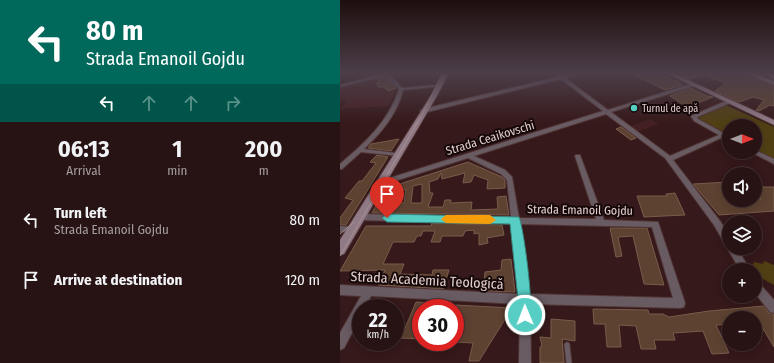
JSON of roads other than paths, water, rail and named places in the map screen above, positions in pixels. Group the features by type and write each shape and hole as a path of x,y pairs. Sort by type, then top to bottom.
{"main road":[{"path":"423,111 433,89"},
{"path":"340,250 437,89"},
{"path":"700,89 774,123"}],"street":[{"path":"340,168 360,150 392,112 401,89"},
{"path":"423,111 509,89"},
{"path":"581,89 669,159 722,231"},
{"name":"Strada Ceaikovschi","path":"379,184 680,89"},
{"path":"722,135 696,120 694,116 728,102"},
{"path":"669,159 722,139"},
{"path":"360,150 396,155"},
{"path":"469,156 508,175 510,178 525,299 525,363"},
{"path":"578,156 601,222"},
{"path":"762,156 774,162"},
{"name":"Strada Emanoil Gojdu","path":"359,217 655,224 680,303"},
{"path":"340,229 352,229"},
{"name":"Strada Academia Teologică","path":"340,290 525,299 680,303"},
{"path":"340,344 369,291"},
{"path":"762,294 774,308"}],"lane":[{"path":"567,345 569,363"}],"tram line":[{"path":"340,256 424,111 435,89"},
{"path":"340,234 354,222"}],"place":[{"name":"Turnul de apă","path":"634,108"}]}
